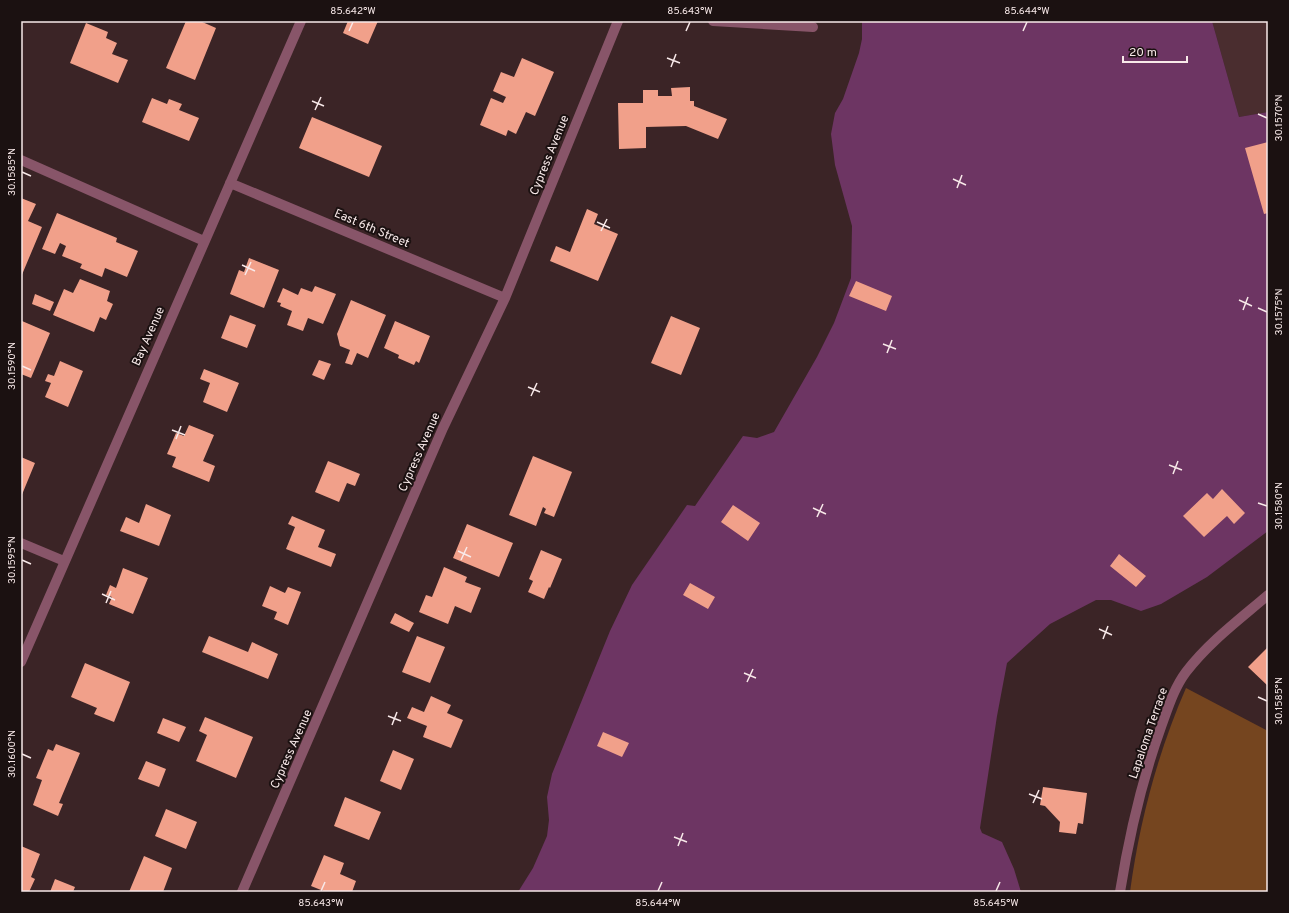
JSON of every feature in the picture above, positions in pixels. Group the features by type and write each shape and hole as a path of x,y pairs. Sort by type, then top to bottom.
{"street":[{"name":"Bay Avenue","path":"21,662 301,21"},
{"name":"Cypress Avenue","path":"242,892 443,428 505,298 618,21"},
{"path":"713,21 813,27"},
{"path":"21,160 204,241"},
{"name":"East 6th Street","path":"230,183 505,298"},
{"path":"21,543 64,561"},
{"name":"Lapaloma Terrace","path":"1120,892 1128,846 1143,788 1158,736 1174,693 1185,673 1202,652 1268,595"}],"shaded area":[{"path":"862,21 1212,21 1239,117 1268,112 1268,531 1207,577 1161,604 1141,611 1111,600 1096,600 1050,624 1007,663 997,716 980,828 982,833 1002,842 1014,869 1021,892 518,892 533,868 547,836 549,820 547,797 552,774 610,631 632,585 687,505 695,506 743,436 757,438 774,432 817,357 834,323 851,278 852,226 835,165 831,134 835,113 843,99 859,53 862,39"},
{"path":"1212,21 1268,21 1268,112 1239,117"},
{"path":"1186,688 1268,731 1268,892 1130,892 1144,814 1158,762"}],"building":[{"path":"186,21 200,21 216,28 195,80 166,68"},
{"path":"348,21 378,21 368,44 343,33"},
{"path":"86,23 108,32 106,38 117,43 112,54 128,60 118,83 70,63"},
{"path":"522,58 554,72 535,116 526,112 516,134 508,130 506,136 480,125 491,98 503,103 506,97 493,91 501,72 514,77"},
{"path":"690,87 690,101 694,101 694,106 727,119 718,139 686,126 646,127 646,148 619,149 618,103 643,103 643,90 658,90 658,96 672,96 671,88"},
{"path":"152,98 167,104 169,99 182,104 179,110 199,118 189,141 142,122"},
{"path":"312,117 382,146 369,177 299,148"},
{"path":"1268,142 1268,213 1264,214 1245,148"},
{"path":"21,198 36,204 28,221 42,227 21,277"},
{"path":"587,209 598,214 594,224 618,234 598,281 550,261 556,246 570,252"},
{"path":"57,213 117,238 116,242 138,251 127,277 105,268 102,277 80,268 82,264 62,256 66,246 60,243 55,254 42,249"},
{"path":"249,258 279,270 264,308 230,294 239,270 244,272"},
{"path":"80,279 110,291 107,301 113,304 106,320 100,317 94,332 53,315 64,289 73,293"},
{"path":"856,281 892,296 886,311 849,296"},
{"path":"315,286 336,294 323,324 308,318 303,331 287,325 292,311 280,306 281,303 277,302 283,288 298,295 301,288 312,292"},
{"path":"35,294 54,302 50,311 32,304"},
{"path":"351,300 386,315 368,358 357,353 352,365 345,363 350,350 340,346 337,334"},
{"path":"230,315 256,325 247,348 221,338"},
{"path":"671,316 700,328 681,375 651,363"},
{"path":"22,321 50,333 31,378 21,374"},
{"path":"395,321 430,336 419,363 416,361 414,365 398,358 399,355 384,348"},
{"path":"319,360 331,364 324,380 312,375"},
{"path":"60,361 83,371 68,407 45,397 51,383 45,381 48,374 54,376"},
{"path":"204,369 239,383 227,412 203,402 210,383 200,379"},
{"path":"189,425 214,435 203,461 215,466 209,482 172,467 176,457 167,454 176,433 184,436"},
{"path":"533,456 572,472 554,517 544,513 546,509 543,507 536,526 509,515"},
{"path":"21,457 35,463 21,497"},
{"path":"328,461 360,474 355,486 347,483 339,502 315,492"},
{"path":"1222,489 1245,513 1234,524 1227,516 1204,537 1183,516 1207,493 1213,499"},
{"path":"146,504 171,515 159,546 120,531 126,517 139,523"},
{"path":"733,505 760,523 748,541 721,522"},
{"path":"292,516 325,530 318,547 336,554 331,567 286,549 295,527 288,524"},
{"path":"467,524 513,543 499,577 453,558"},
{"path":"541,550 562,559 544,599 528,592 533,581 529,579"},
{"path":"1119,554 1146,576 1136,587 1110,566"},
{"path":"444,567 467,577 465,582 481,588 471,613 455,606 448,624 419,612 426,595 432,597"},
{"path":"123,568 148,578 133,614 109,604 112,597 106,595 110,585 116,588"},
{"path":"690,583 715,597 708,609 683,595"},
{"path":"270,586 285,593 288,587 301,592 288,625 274,619 277,612 262,606"},
{"path":"395,613 414,623 409,632 390,623"},
{"path":"209,636 248,652 252,642 278,654 268,679 202,652"},
{"path":"417,636 445,647 430,683 402,672"},
{"path":"1268,647 1268,686 1248,667"},
{"path":"85,663 130,682 114,722 94,714 97,708 71,697"},
{"path":"431,696 451,705 447,713 463,720 451,748 423,737 427,726 407,718 412,707 424,712"},
{"path":"205,717 253,737 236,778 196,761 207,735 199,731"},
{"path":"163,718 186,727 179,742 157,733"},
{"path":"603,732 629,743 622,757 597,746"},
{"path":"56,744 80,753 59,803 63,804 58,816 33,805 42,780 36,778 48,749 53,751"},
{"path":"393,750 414,759 401,790 380,781"},
{"path":"146,761 166,769 159,787 138,779"},
{"path":"1043,787 1087,793 1083,824 1078,823 1076,834 1059,832 1060,822 1045,806 1040,805"},
{"path":"345,797 381,812 369,840 334,826"},
{"path":"166,809 197,822 186,849 155,836"},
{"path":"21,846 40,854 31,877 35,879 29,892 21,892"},
{"path":"324,855 344,863 340,874 356,881 352,892 326,892 311,886"},
{"path":"144,856 172,868 163,892 129,892"},
{"path":"55,879 75,887 73,892 50,892"}]}
